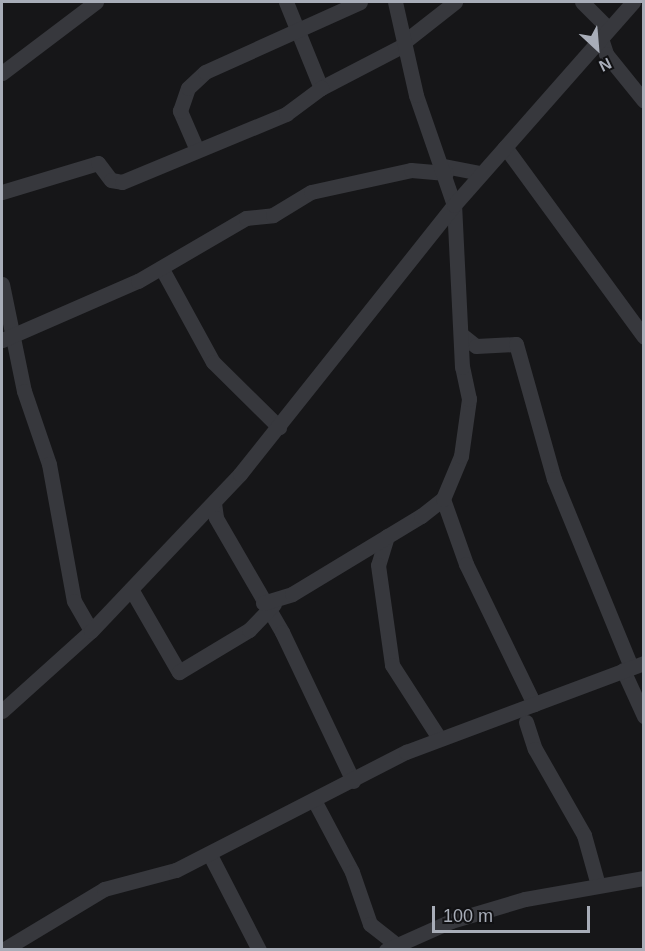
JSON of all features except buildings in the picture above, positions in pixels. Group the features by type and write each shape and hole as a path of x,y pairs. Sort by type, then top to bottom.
{"street":[{"path":"2,73 96,2"},
{"path":"286,2 321,88"},
{"path":"197,150 180,111 188,88 205,72 299,32 360,2"},
{"path":"131,589 179,672 209,658 269,605 387,536 443,499 461,456 469,405 454,205 445,169 416,95 395,2"},
{"path":"2,192 98,163 111,180 122,182 286,114 321,88 404,43 421,24 455,2"},
{"path":"582,2 604,31 606,54 644,101"},
{"path":"2,711 91,631 200,516 215,511 454,205 604,31 633,2"},
{"path":"399,21 421,24"},
{"path":"585,53 606,54"},
{"path":"504,147 644,337"},
{"path":"7,338 162,269 246,218 273,216 311,192 411,170 445,169 481,173"},
{"path":"162,269 213,362 279,427"},
{"path":"2,284 7,338 49,464 74,601 91,631"},
{"path":"463,336 476,346 516,344 554,479 633,667 644,716"},
{"path":"443,499 469,571 526,706 526,722 535,749 584,835 598,885"},
{"path":"215,511 269,605 353,781"},
{"path":"387,536 378,565 382,620 394,673 439,738"},
{"path":"361,551 378,565"},
{"path":"8,948 114,884 176,870 210,855 439,738 633,667"},
{"path":"315,802 376,931 391,947 494,908 598,885 644,878"},
{"path":"210,855 258,950"},
{"path":"375,950 376,931"}]}
